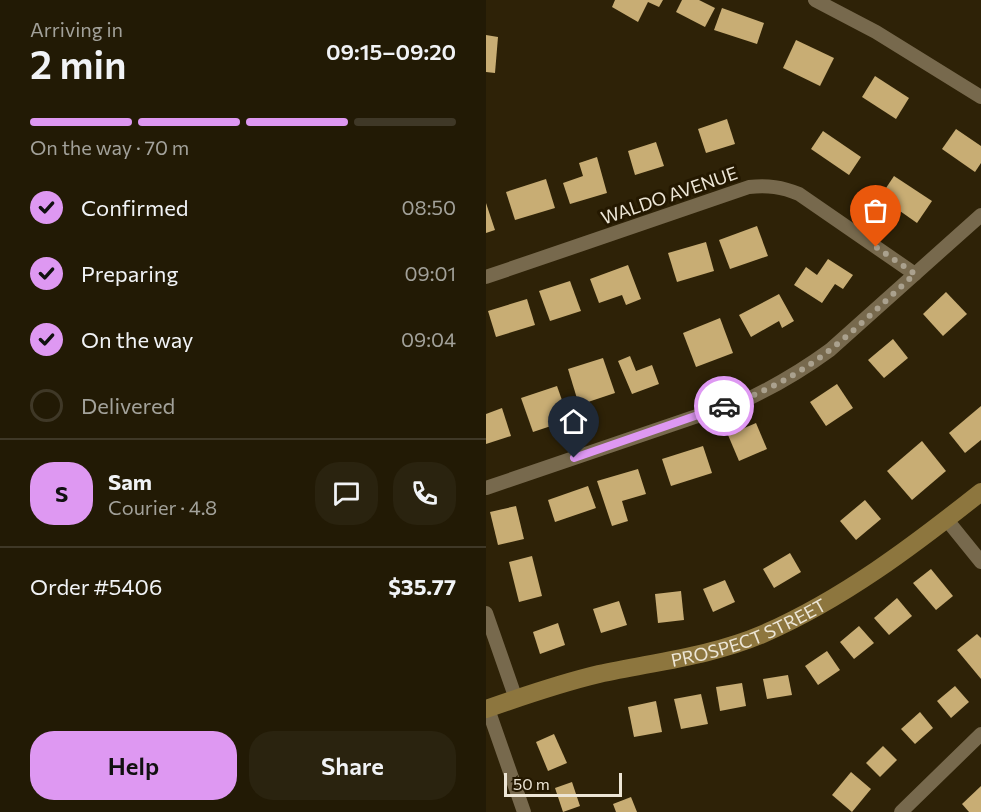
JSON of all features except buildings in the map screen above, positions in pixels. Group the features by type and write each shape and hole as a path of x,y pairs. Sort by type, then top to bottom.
{"main road":[{"name":"PROSPECT STREET","path":"487,709 597,675 720,648 762,634 813,609 863,580 947,520 981,492"}],"street":[{"path":"816,0 876,32 981,97"},
{"name":"WALDO AVENUE","path":"486,277 749,187 765,185 784,188 799,194 915,274"},
{"path":"486,488 750,398 778,385 805,369 830,350 981,215"},
{"path":"947,520 981,562"},
{"path":"486,613 516,699"},
{"path":"487,709 524,812"},
{"path":"901,812 981,734"}],"way so far":[{"path":"724,406 750,398 805,369 830,350 915,274 876,247"}],"route":[{"path":"574,458 724,406"}]}
